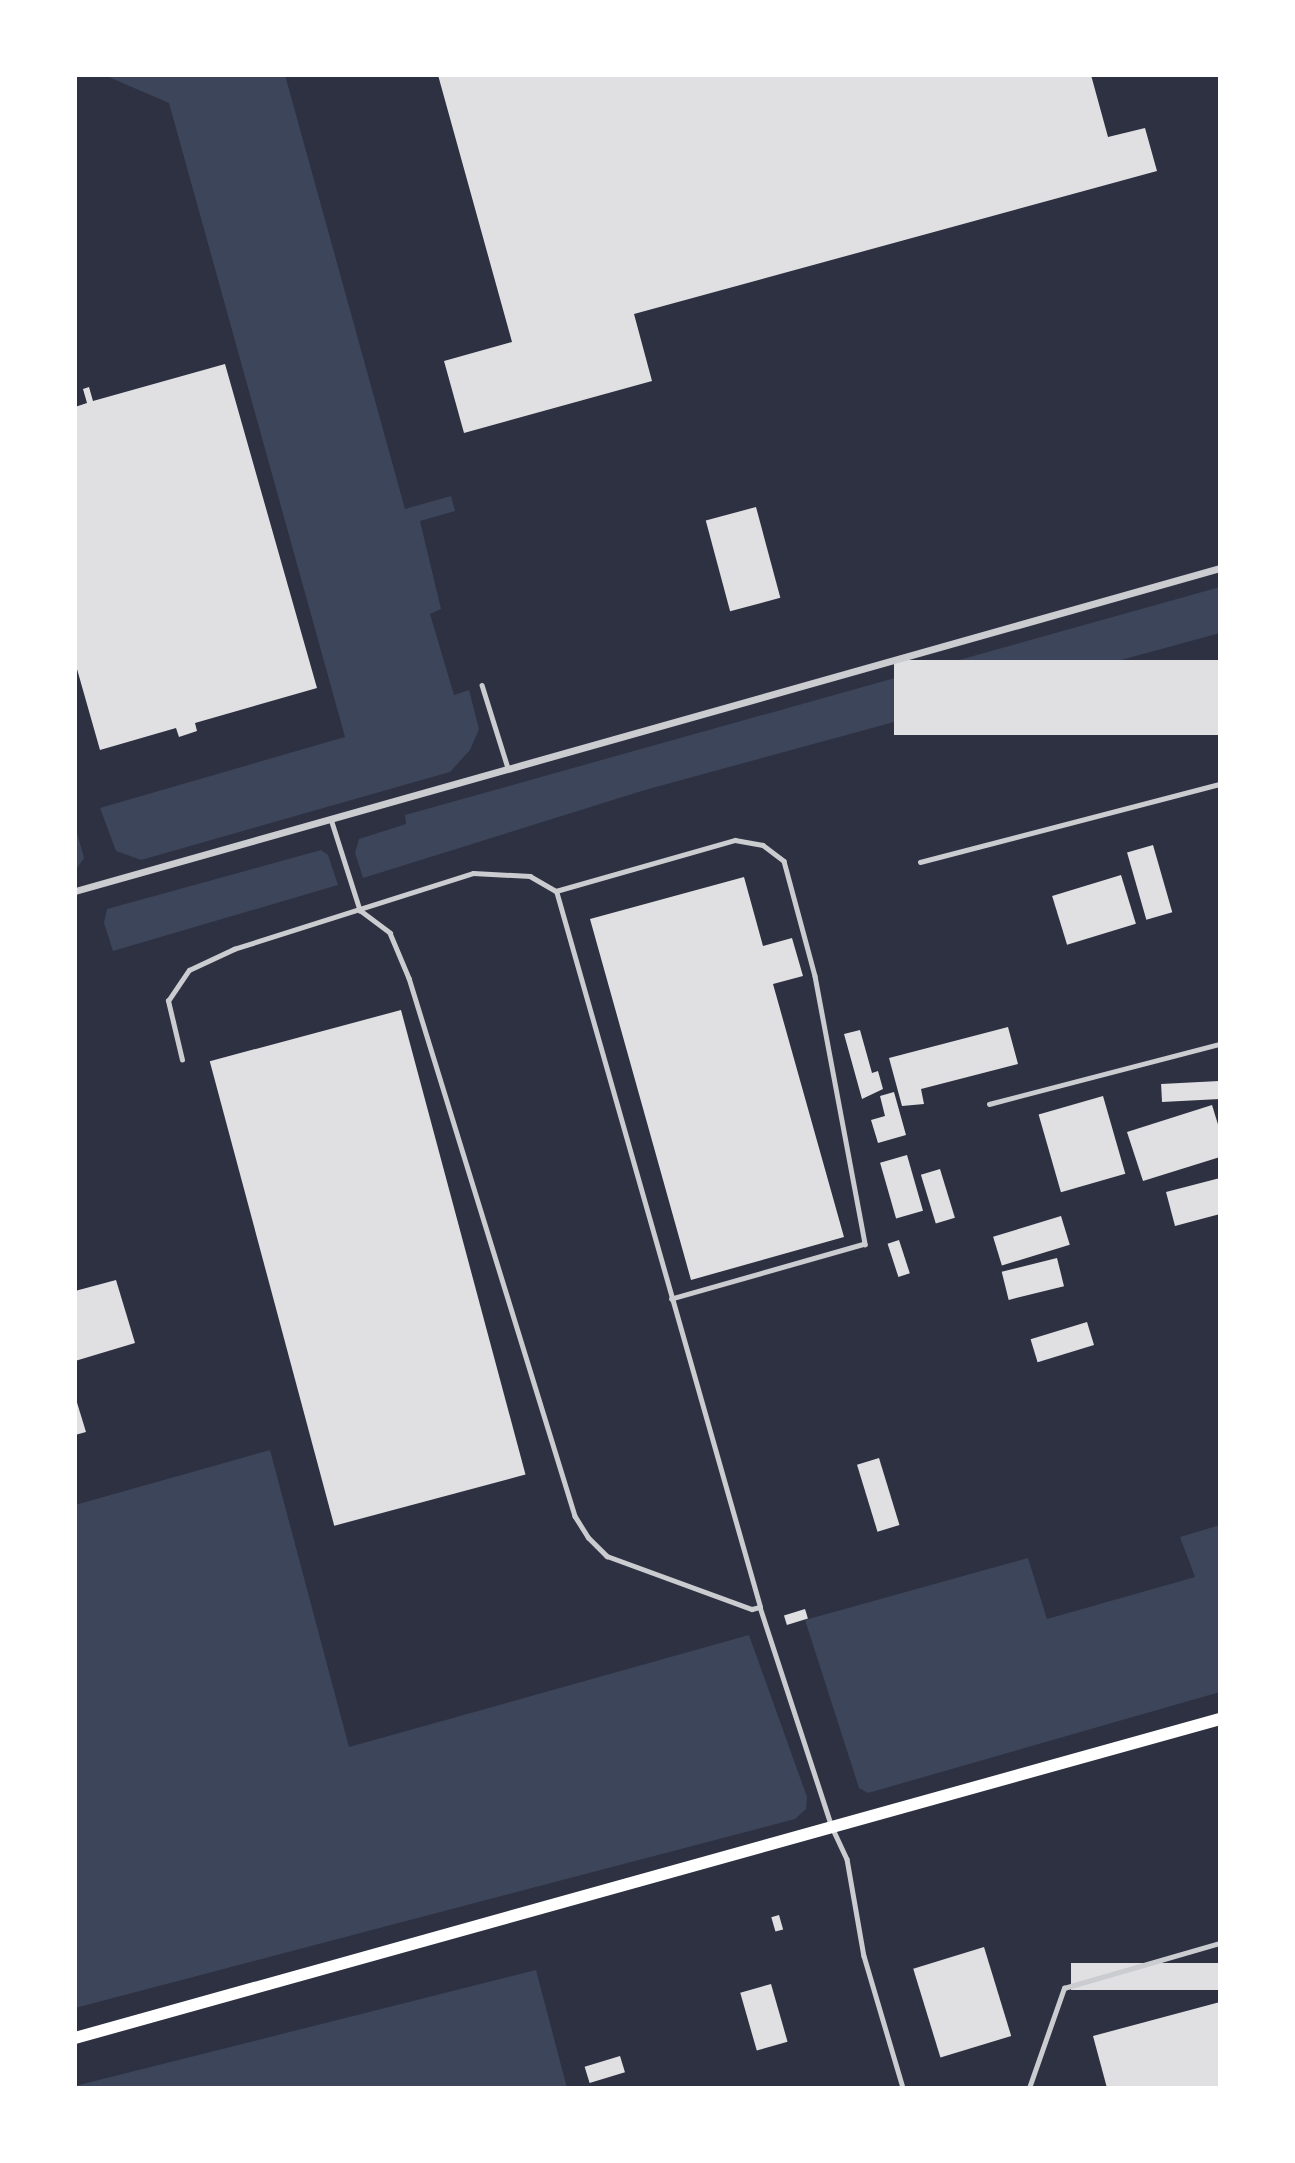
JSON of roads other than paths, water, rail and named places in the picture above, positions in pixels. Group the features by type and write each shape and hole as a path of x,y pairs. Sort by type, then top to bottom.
{"main road":[{"path":"75,2038 1220,1719"}],"street":[{"path":"75,891 1220,569"}],"lane":[{"path":"482,685 508,768"},
{"path":"920,862 1220,784"},
{"path":"331,818 360,910 390,933 409,978 575,1516 588,1537 607,1556 752,1609 760,1607"},
{"path":"556,891 735,840 763,845 784,862 815,976 865,1244 672,1299"},
{"path":"182,1060 169,1002 189,970 234,949 473,873 530,876 556,891 760,1607 832,1827 847,1859 864,1956 903,2088"},
{"path":"989,1104 1220,1044"},
{"path":"1029,2088 1063,1988 1220,1943"}]}
